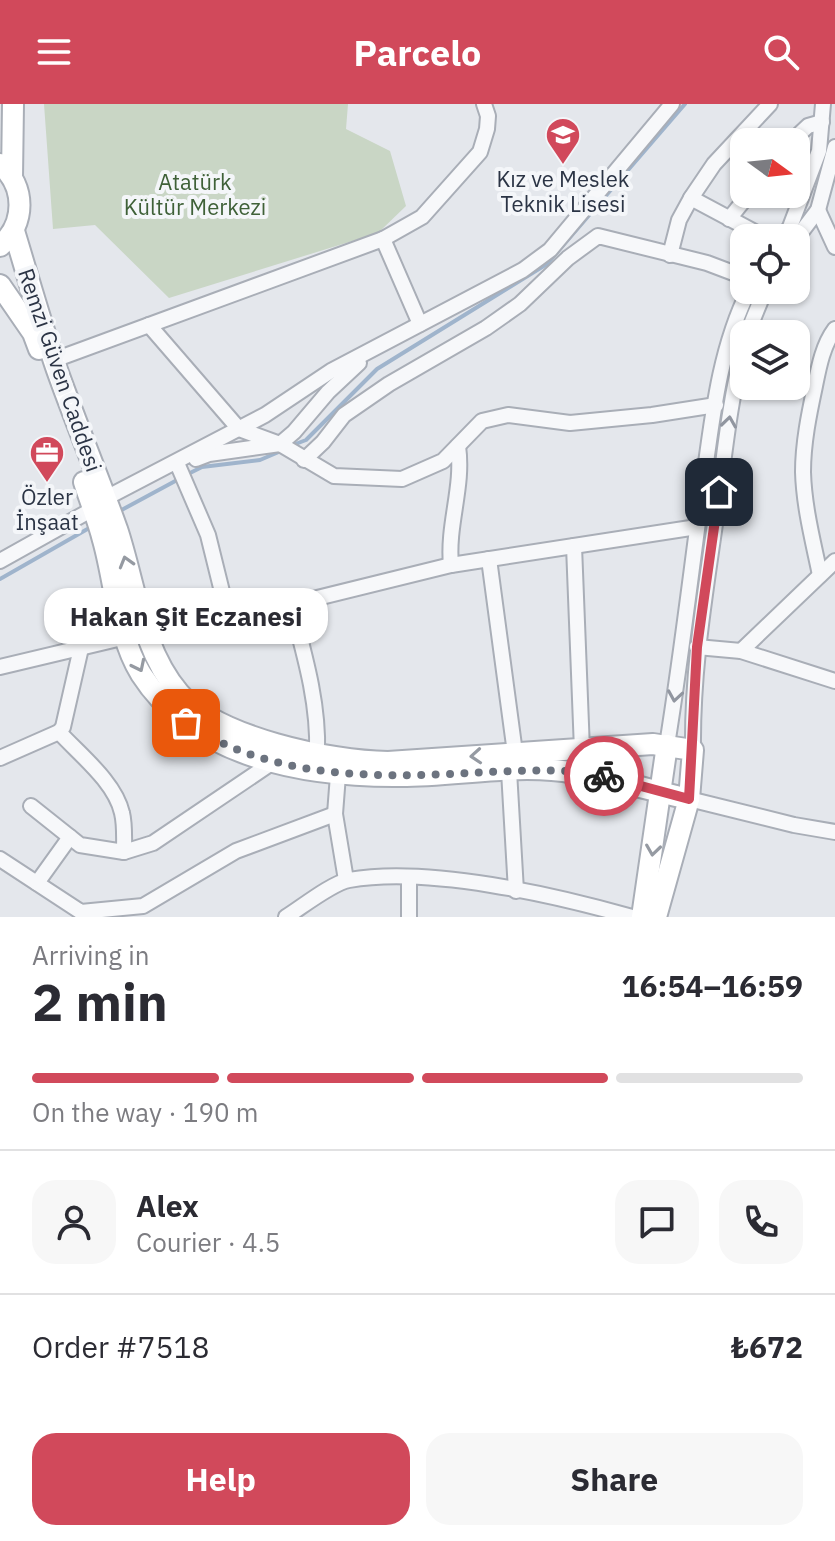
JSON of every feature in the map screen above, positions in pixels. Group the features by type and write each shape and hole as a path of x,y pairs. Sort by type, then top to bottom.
{"main road":[{"path":"7,238 20,204 6,170 13,104"},
{"name":"Remzi Güven Caddesi","path":"7,238 54,360 100,509"},
{"name":"Remzi Güven Caddesi","path":"0,285 33,333 100,509"},
{"path":"100,509 147,636 179,693 208,719 252,736 353,762 512,762 549,770 600,775 689,799"},
{"path":"110,534 126,637 140,672 164,703 186,723 238,751 338,775 401,776 582,750 667,745 693,750 689,799 656,917"},
{"path":"642,917 667,745"}],"street":[{"path":"54,360 383,239 422,217 480,152 487,129 488,116 484,104"},
{"path":"0,561 100,509 265,415 331,371 523,270 550,250 672,104"},
{"path":"670,255 679,220 691,198 714,164 770,104"},
{"path":"791,224 819,151 823,104"},
{"path":"806,128 822,122"},
{"path":"807,224 818,210 835,147"},
{"path":"691,198 739,224"},
{"path":"729,219 738,208"},
{"path":"818,210 835,247"},
{"path":"301,459 323,442 344,415 389,384 486,328 520,304 568,258 598,236 730,272"},
{"path":"383,239 420,324"},
{"path":"667,745 716,405 728,341 742,304"},
{"path":"149,325 239,429 281,445 334,476 402,479 443,461 482,421 508,415 570,423 716,405"},
{"path":"820,575 806,505 803,470 807,422 818,370 828,339 835,329"},
{"path":"178,463 209,454 281,445 328,392 373,349"},
{"path":"693,750 692,695 697,647 733,400"},
{"path":"451,565 449,532 461,467 458,446"},
{"path":"178,463 208,535 229,620"},
{"path":"147,636 229,620 451,565 697,527"},
{"path":"574,546 582,750"},
{"path":"489,559 512,762 516,891"},
{"path":"741,651 835,561"},
{"path":"291,604 318,730 317,753"},
{"path":"0,667 126,637"},
{"path":"697,647 741,651 835,681"},
{"path":"0,758 59,732 63,727 81,648"},
{"path":"59,732 107,784 119,803 123,817 124,852"},
{"path":"31,806 80,845 124,852 153,843 205,810 272,760"},
{"path":"338,775 335,814 346,880"},
{"path":"689,799 835,832"},
{"path":"0,859 81,912 143,906 236,851 335,814"},
{"path":"37,883 70,837"},
{"path":"409,877 409,917"},
{"path":"286,917 346,880 409,877 516,891 585,904 632,917"}],"green space":[{"name":"Atatürk Kültür Merkezi","path":"44,104 348,104 346,129 390,151 406,206 378,233 169,298 95,225 53,229"}],"waterway":[{"path":"293,445 306,440 377,369 547,264 685,104"},
{"path":"186,475 202,467 260,460 281,451"},
{"path":"116,513 179,479"},
{"path":"0,579 91,527"}],"way so far":[{"path":"186,723 238,751 338,775 401,776 549,770 604,776"}],"place":[{"name":"Kız ve Meslek Teknik Lisesi","path":"563,166"},
{"name":"Özler İnşaat","path":"47,484"},
{"name":"Hakan Şit Eczanesi","path":"186,723"}],"route":[{"path":"604,776 689,799 693,750 692,695 719,492"}]}
